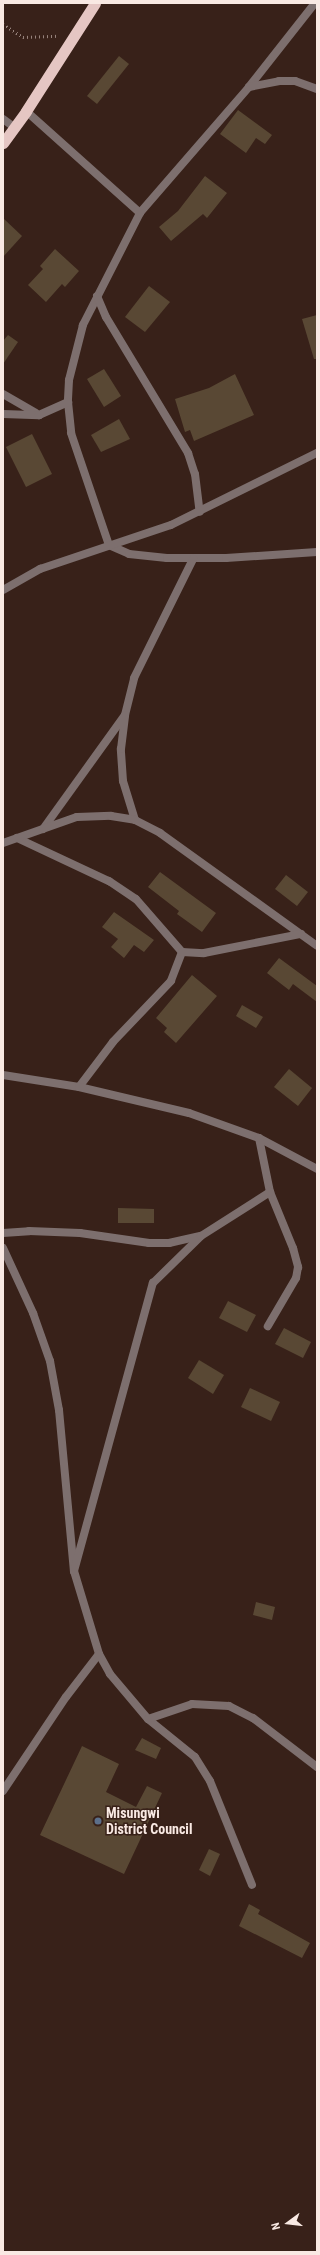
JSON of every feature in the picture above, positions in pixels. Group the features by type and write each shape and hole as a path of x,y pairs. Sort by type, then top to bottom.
{"highway":[{"path":"3,143 78,32 95,3"}],"street":[{"path":"315,3 249,87 140,212 97,296 84,325 74,359 68,402 71,433 109,544 129,554 148,557 193,559 317,552"},
{"path":"249,87 279,81 295,81 317,89"},
{"path":"26,111 140,212"},
{"path":"3,119 14,127"},
{"path":"97,296 106,317 188,453 195,474 200,512"},
{"path":"3,394 39,415"},
{"path":"3,414 39,415 68,402"},
{"path":"3,590 40,569 109,544 171,525 317,453"},
{"path":"135,820 124,781 121,749 125,715 134,678 193,559"},
{"path":"43,829 125,715"},
{"path":"3,843 78,817 111,816 135,820 160,833 317,946"},
{"path":"17,838 109,881 136,899 182,952 204,954 301,934"},
{"path":"79,1087 113,1042 171,981 182,952"},
{"path":"3,1075 79,1087 189,1113 259,1138 317,1169"},
{"path":"259,1138 270,1192 293,1248 298,1267 296,1278 268,1326"},
{"path":"74,1570 153,1283 201,1236 270,1192"},
{"path":"3,1233 29,1231 80,1233 149,1243 169,1243 201,1236"},
{"path":"3,1248 33,1313 50,1361 58,1410 74,1570 99,1654 110,1674 148,1719 190,1752 199,1763 210,1781 252,1885"},
{"path":"3,1791 66,1697 99,1654"},
{"path":"148,1719 192,1704 229,1706 253,1718 317,1767"}],"path":[{"path":"3,24 23,38 46,38 78,32"}],"building":[{"path":"119,56 129,64 97,104 87,96"},
{"path":"238,110 272,135 265,144 256,138 246,153 220,134"},
{"path":"205,176 227,193 207,218 203,214 171,241 159,227 178,211"},
{"path":"3,218 22,236 3,257"},
{"path":"55,249 79,271 65,287 62,284 46,302 28,285 43,269 40,266"},
{"path":"149,286 170,302 145,332 125,317"},
{"path":"317,315 317,359 314,359 302,319"},
{"path":"8,335 18,342 3,364 3,341"},
{"path":"104,369 121,396 104,407 87,379"},
{"path":"235,374 254,415 194,441 190,430 185,432 175,399 209,388"},
{"path":"119,419 130,439 101,452 91,435"},
{"path":"32,434 52,474 26,487 6,447"},
{"path":"160,872 216,913 202,932 177,914 179,911 148,887"},
{"path":"286,875 308,892 297,906 275,889"},
{"path":"114,912 154,940 144,952 134,945 124,958 111,947 118,939 102,927"},
{"path":"279,958 317,986 317,1002 293,984 289,990 267,973"},
{"path":"192,975 217,996 176,1043 164,1032 167,1028 156,1018"},
{"path":"242,1005 263,1017 256,1028 236,1016"},
{"path":"289,1069 312,1088 298,1106 274,1087"},
{"path":"118,1208 154,1209 154,1223 118,1223"},
{"path":"228,1301 256,1315 247,1332 219,1318"},
{"path":"284,1328 311,1342 303,1358 275,1344"},
{"path":"199,1360 224,1375 213,1394 188,1378"},
{"path":"250,1388 280,1402 271,1421 241,1407"},
{"path":"256,1602 275,1607 272,1620 253,1615"},
{"path":"142,1738 161,1748 156,1759 135,1750"},
{"name":"Misungwi District Council","path":"82,1746 119,1764 106,1792 136,1807 147,1786 162,1793 124,1874 40,1835"},
{"path":"209,1849 220,1854 210,1876 199,1870"},
{"path":"249,1904 260,1910 258,1914 310,1943 302,1958 239,1926"}],"place":[{"name":"Misungwi District Council","path":"98,1821"}]}
